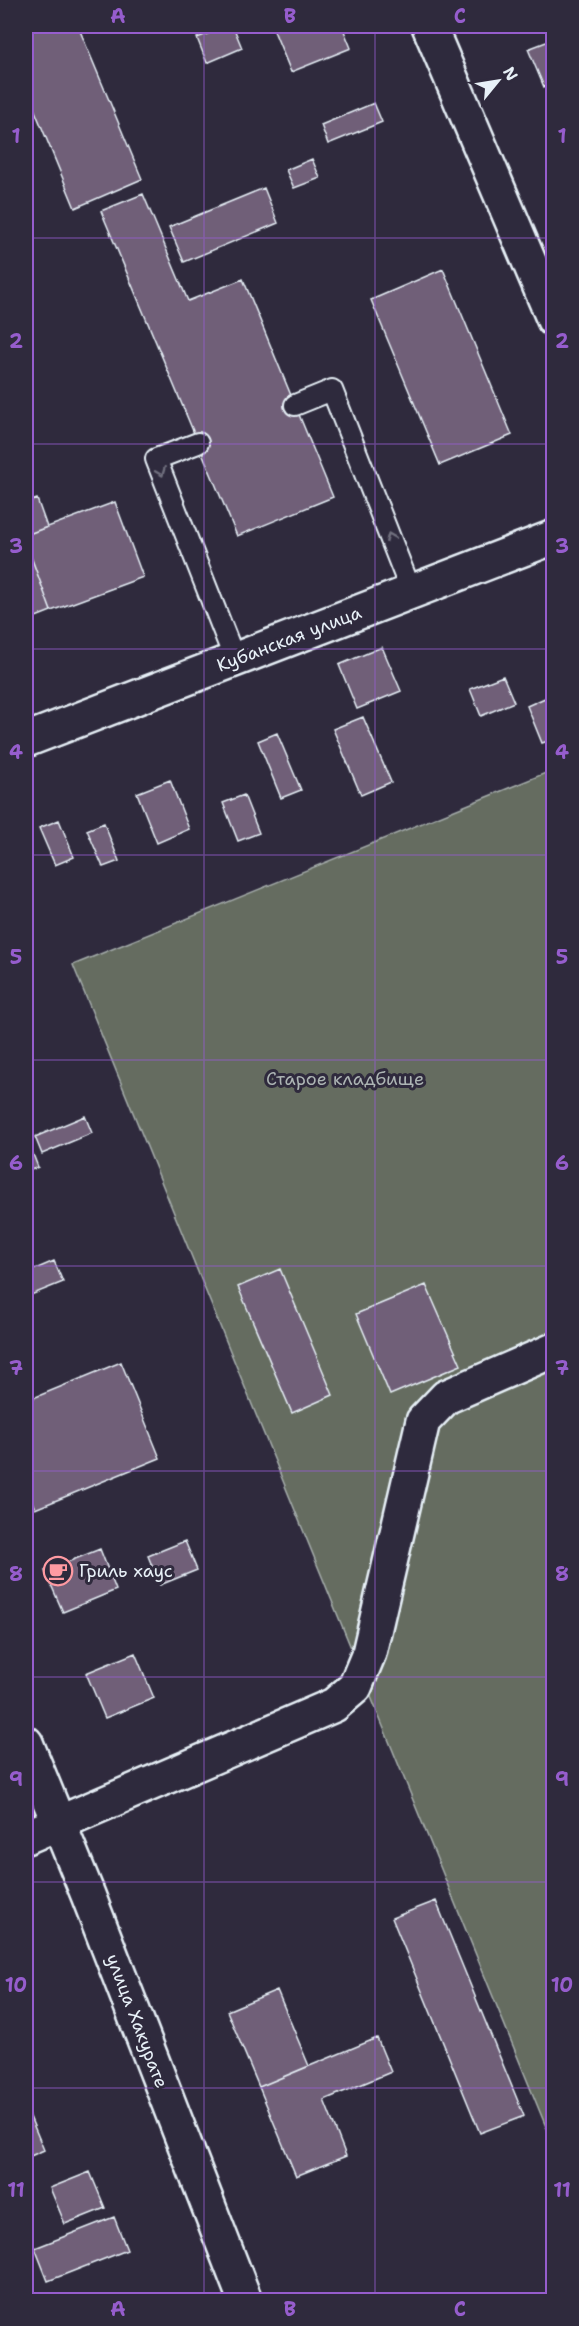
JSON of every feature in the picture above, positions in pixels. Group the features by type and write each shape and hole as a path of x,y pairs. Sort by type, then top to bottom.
{"street":[{"path":"429,26 554,320"},
{"name":"Кубанская улица","path":"26,740 554,537"},
{"path":"26,1837 334,1705 355,1687 369,1653 423,1421 446,1397 554,1350"},
{"name":"улица Хакурате","path":"26,1743 88,1896 245,2301"}],"lane":[{"path":"294,405 332,390 411,591"},
{"path":"198,443 156,459 235,660"}],"green space":[{"name":"Старое кладбище","path":"553,770 553,2144 73,965"}],"building":[{"path":"26,26 78,26 142,179 75,208 26,89"},
{"path":"233,26 242,48 207,63 197,38"},
{"path":"272,26 342,26 351,48 291,72"},
{"path":"554,39 554,83 544,87 528,49"},
{"path":"374,103 382,122 328,144 321,125"},
{"path":"312,159 320,178 294,188 286,170"},
{"path":"264,188 278,223 184,262 169,227"},
{"path":"143,194 188,301 243,279 333,497 237,536 101,211"},
{"path":"443,269 512,435 440,465 371,300"},
{"path":"37,499 47,527 26,535 26,503"},
{"path":"115,502 143,577 51,611 26,543 26,535"},
{"path":"26,543 51,611 26,621"},
{"path":"382,647 401,691 357,709 339,665"},
{"path":"503,676 514,702 481,716 470,689"},
{"path":"554,694 554,739 542,743 527,706"},
{"path":"363,717 391,782 361,795 333,729"},
{"path":"277,733 301,790 281,798 258,741"},
{"path":"170,780 189,829 157,843 137,793"},
{"path":"244,795 259,833 238,841 223,803"},
{"path":"59,820 74,857 55,865 39,828"},
{"path":"104,823 119,861 103,867 87,830"},
{"path":"85,1116 92,1133 42,1154 35,1137"},
{"path":"29,1144 38,1167 26,1172 26,1146"},
{"path":"54,1261 63,1282 26,1297 26,1273"},
{"path":"280,1269 333,1395 292,1413 238,1287"},
{"path":"426,1285 461,1365 390,1395 356,1314"},
{"path":"121,1362 160,1458 35,1509 26,1486 26,1401"},
{"path":"185,1541 197,1570 160,1585 148,1556"},
{"path":"100,1549 116,1590 63,1612 45,1571"},
{"path":"135,1653 154,1698 105,1718 86,1673"},
{"path":"436,1901 524,2116 480,2133 392,1918"},
{"path":"277,1990 309,2066 259,2087 227,2011"},
{"path":"377,2038 391,2072 324,2100 346,2156 296,2176 259,2087"},
{"path":"28,2112 44,2150 26,2158 26,2113"},
{"path":"90,2172 105,2208 65,2224 50,2188"},
{"path":"114,2217 127,2250 48,2281 35,2248"}],"place":[{"name":"Гриль хаус","path":"58,1571"}]}
